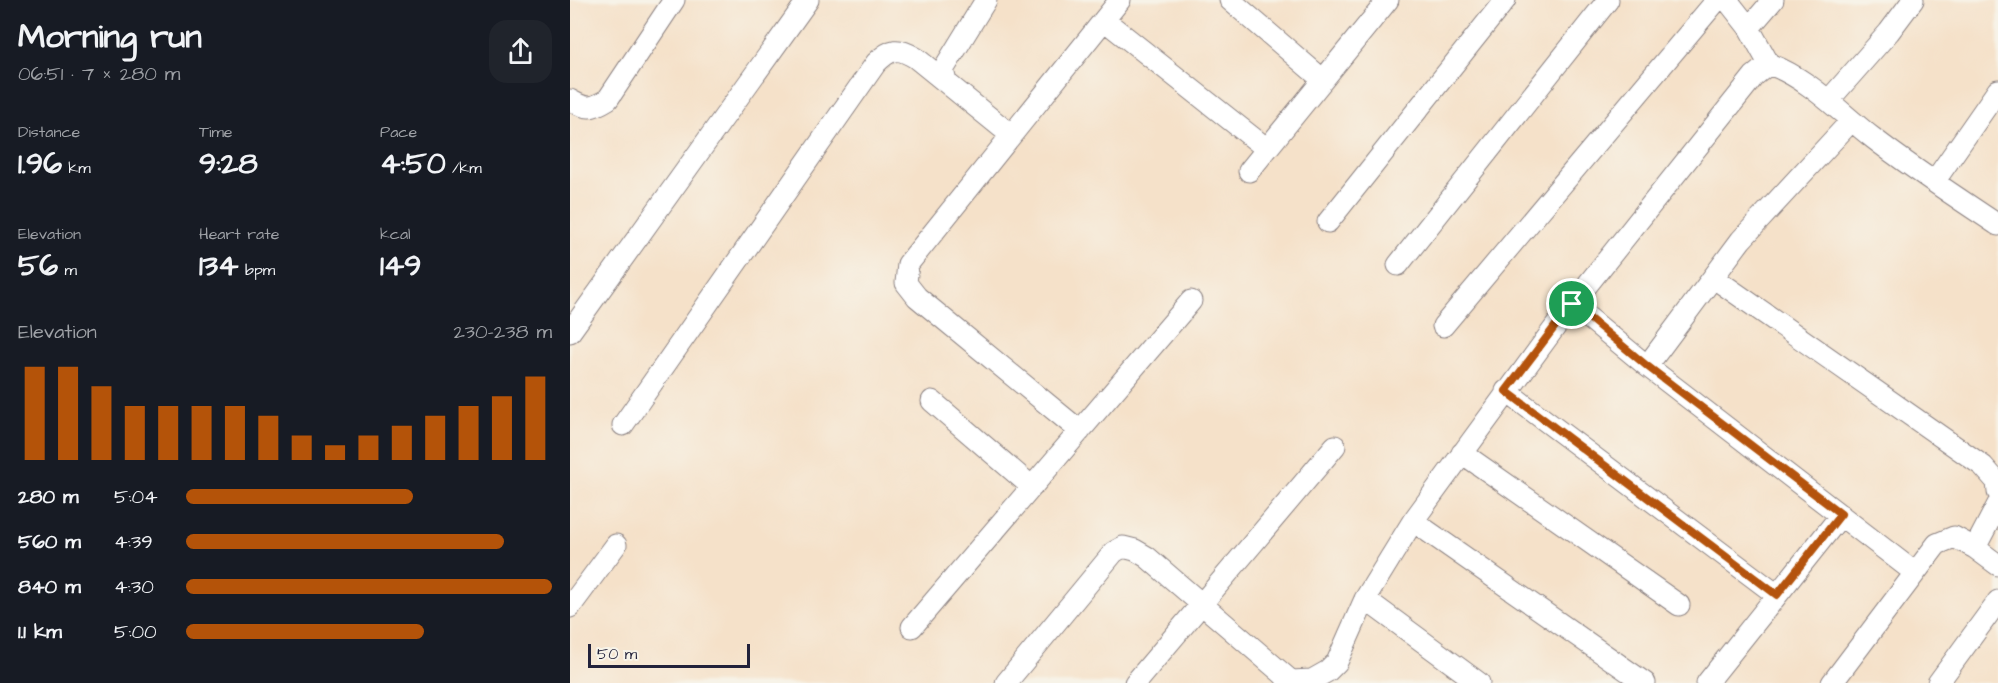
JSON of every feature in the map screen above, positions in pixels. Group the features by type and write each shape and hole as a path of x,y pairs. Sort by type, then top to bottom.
{"street":[{"path":"570,100 581,106 595,108 608,99 674,0"},
{"path":"570,332 808,0"},
{"path":"946,82 943,70 986,0"},
{"path":"1080,431 917,297 906,283 908,264 920,247 1120,0"},
{"path":"1230,0 1323,80"},
{"path":"1328,222 1505,0"},
{"path":"1398,265 1608,0"},
{"path":"1443,326 1717,0"},
{"path":"1727,0 1749,28 1769,64 1787,71 1829,100 1851,121 1934,182 1998,225"},
{"path":"1749,28 1773,0"},
{"path":"1829,100 1889,32 1913,0"},
{"path":"1249,171 1323,80 1380,3"},
{"path":"1104,20 1267,149"},
{"path":"624,424 876,63 886,53 903,50 916,58 1011,135"},
{"path":"1006,683 1114,552 1123,547 1135,550 1147,557 1201,604 1301,682 1328,671 1337,662 1365,599 1413,521 1506,391 1572,304 1754,76 1769,64"},
{"path":"1934,182 1998,90"},
{"path":"1647,366 1742,240 1851,121"},
{"path":"1714,278 1983,466 1997,482 1998,492"},
{"path":"912,627 1191,301"},
{"path":"1572,304 1647,366 1914,572"},
{"path":"1506,391 1777,595"},
{"path":"932,401 1032,487"},
{"path":"1135,683 1335,446"},
{"path":"1462,453 1679,605"},
{"path":"1975,548 1998,504"},
{"path":"1707,683 1841,514"},
{"path":"1413,521 1645,683"},
{"path":"1832,683 1937,544 1954,537 1998,564"},
{"path":"570,607 615,545"},
{"path":"1365,599 1479,683"},
{"path":"1938,683 1998,601"}],"route":[{"path":"1572,304 1647,366 1841,514 1777,595 1506,391 1572,304"}]}
